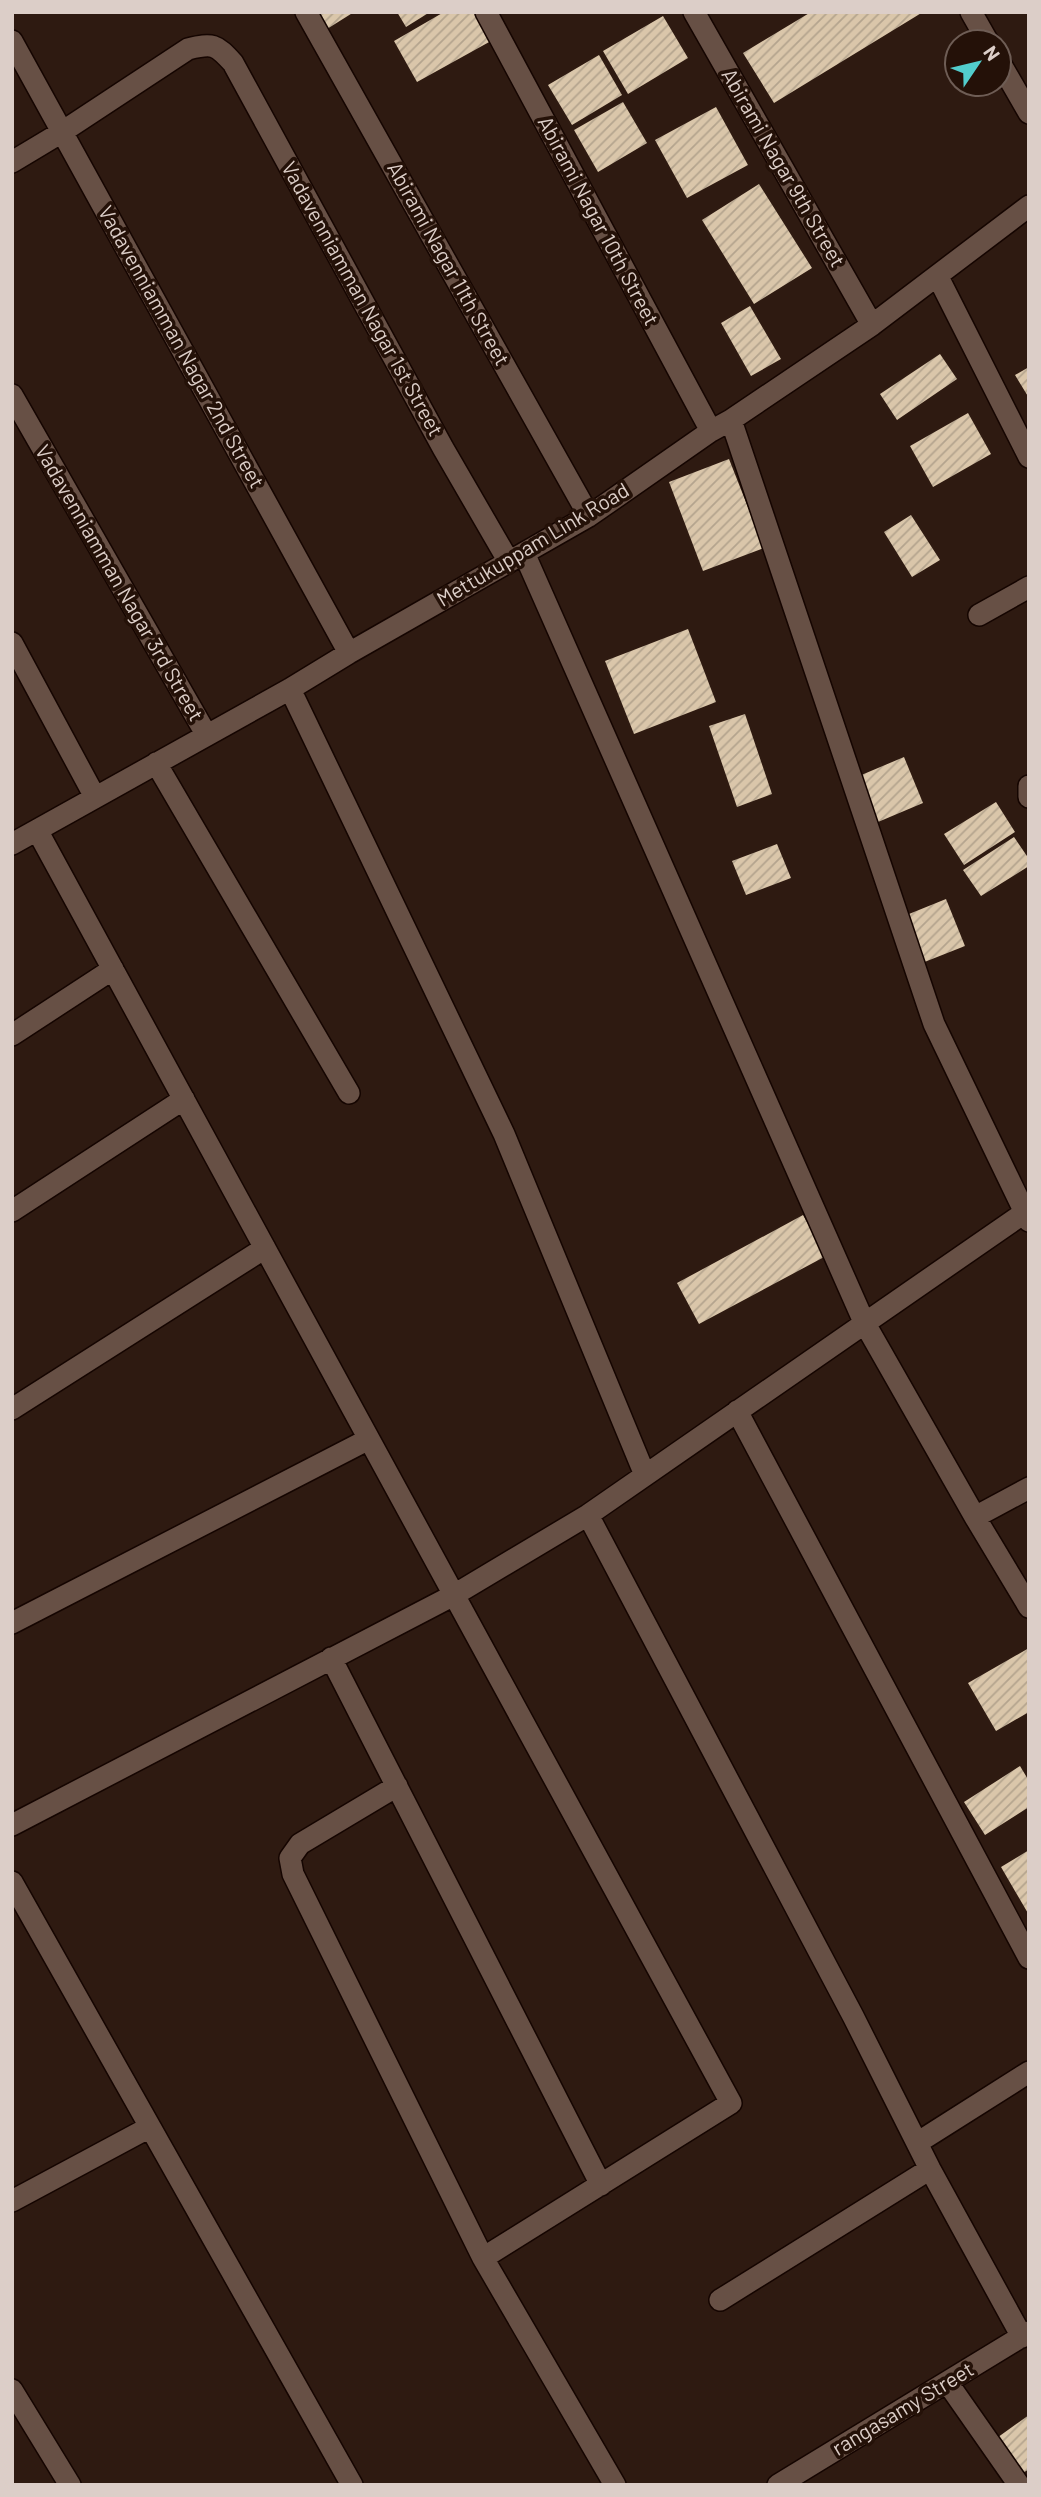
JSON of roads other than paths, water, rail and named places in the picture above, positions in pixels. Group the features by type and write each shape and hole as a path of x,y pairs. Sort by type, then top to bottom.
{"street":[{"name":"Abirami Nagar 11th Street","path":"306,12 590,516"},
{"name":"Abirami Nagar 10th Street","path":"486,12 711,431"},
{"name":"Abirami Nagar 9th Street","path":"694,12 872,325"},
{"path":"971,12 980,28"},
{"name":"Vadavenniamman Nagar 2nd Street","path":"12,41 349,653"},
{"name":"Vadavenniamman Nagar 1st Street","path":"62,132 188,49 208,44 220,49 233,63 443,448 516,557 864,1322 1029,1607"},
{"path":"1013,86 1029,114"},
{"path":"12,162 62,132"},
{"name":"Mettukuppam Link Road","path":"12,844 206,734 290,690 349,653 590,516 711,431 872,325 1029,206"},
{"path":"938,277 1029,457"},
{"name":"Vadavenniamman Nagar 3rd Street","path":"12,395 206,734"},
{"path":"12,1825 454,1595 587,1515 864,1322 1027,1217 934,1024 731,419"},
{"path":"979,615 1029,587"},
{"path":"12,643 95,797"},
{"path":"290,690 504,1134 645,1475"},
{"path":"156,763 349,1093"},
{"path":"1029,786 1029,797"},
{"path":"37,830 731,2103 483,2258"},
{"path":"12,1035 113,969"},
{"path":"12,1211 184,1099"},
{"path":"12,1409 265,1248"},
{"path":"737,1411 1029,1958"},
{"path":"12,1623 369,1439"},
{"path":"975,1517 1029,1488"},
{"path":"587,1515 853,2016 930,2169 1025,2335"},
{"path":"331,1658 601,2185"},
{"path":"397,1786 300,1844 290,1858 293,1874 483,2258 615,2485"},
{"path":"13,1887 352,2485"},
{"path":"917,2143 1029,2073"},
{"path":"12,2201 150,2127"},
{"path":"720,2300 930,2169"},
{"name":"rangasamy Street","path":"778,2485 809,2477 947,2382 1025,2335"},
{"path":"947,2382 1019,2485"},
{"path":"12,2390 70,2485"}]}
